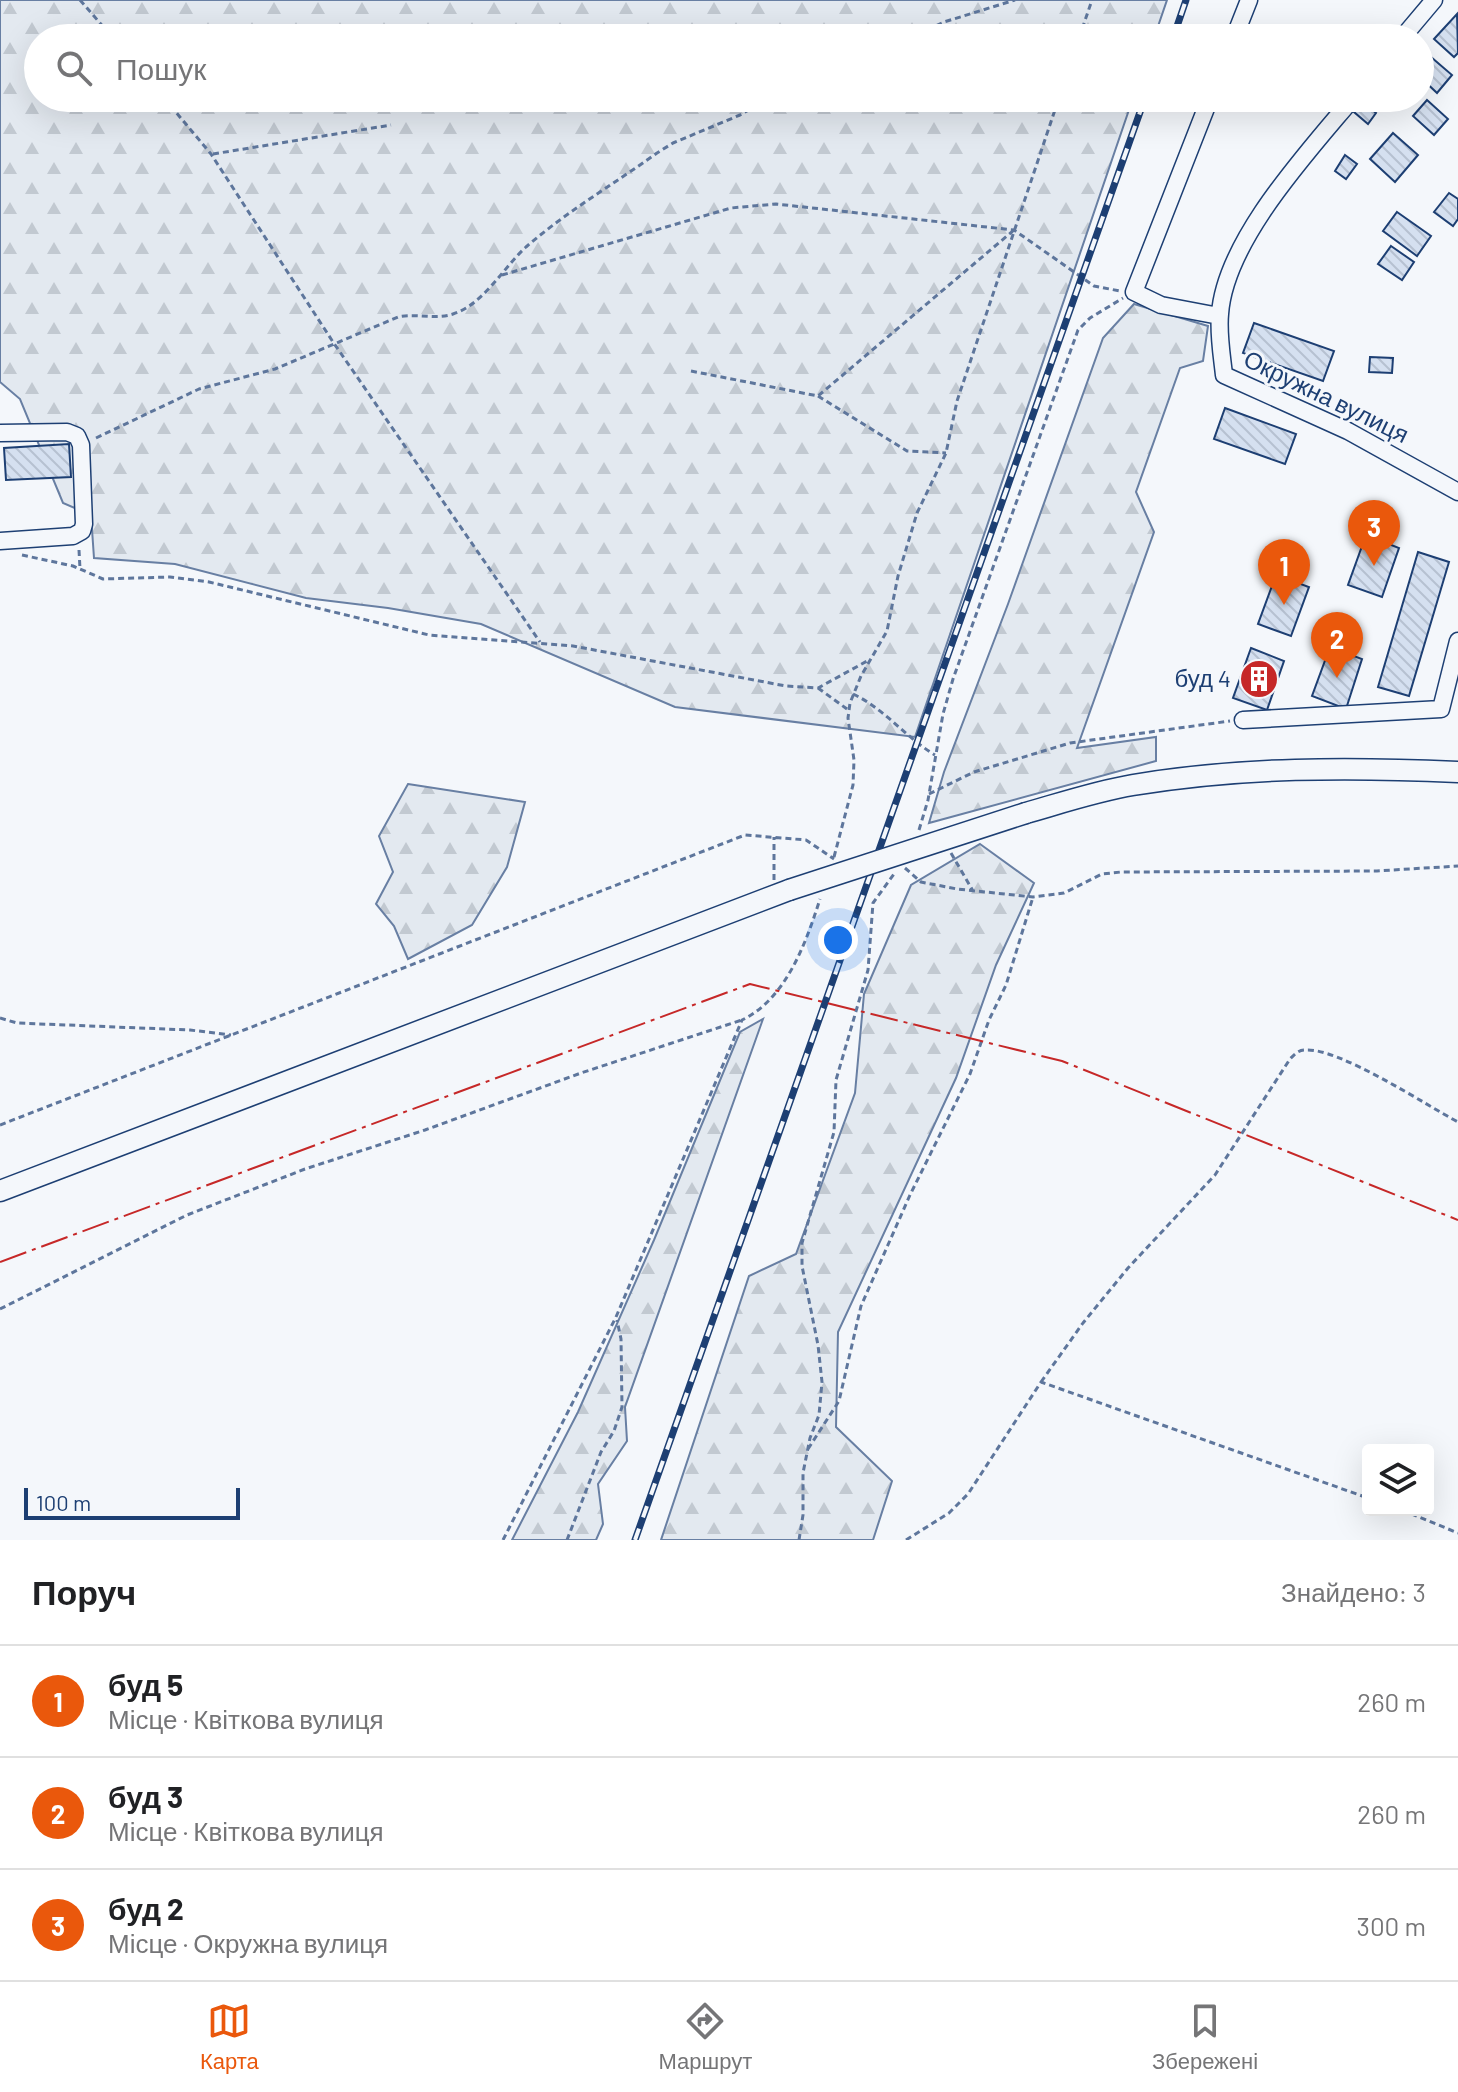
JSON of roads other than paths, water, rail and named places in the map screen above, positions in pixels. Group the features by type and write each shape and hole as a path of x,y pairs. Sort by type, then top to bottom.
{"main road":[{"path":"0,1191 781,893 1026,813 1131,785 1234,772 1352,767 1458,772"}],"street":[{"path":"1240,24 1249,0"},
{"path":"1414,24 1434,0"},
{"path":"1205,112 1134,292 1161,305 1219,316 1227,279 1250,232 1342,112"},
{"name":"Окружна вулиця","path":"1219,316 1224,375 1348,431 1458,492"},
{"path":"0,433 67,432 77,436 81,445 84,524 78,535 0,541"},
{"path":"1441,709 1458,641"},
{"path":"1243,720 1441,709 1458,715"}],"railway":[{"path":"1178,24 1186,0"},
{"path":"635,1540 1140,112"}],"place":[{"name":"буд 2","path":"1374,566"},
{"name":"буд 5","path":"1284,605"},
{"name":"буд 3","path":"1337,678"},
{"name":"буд 4","path":"1259,679"}]}
